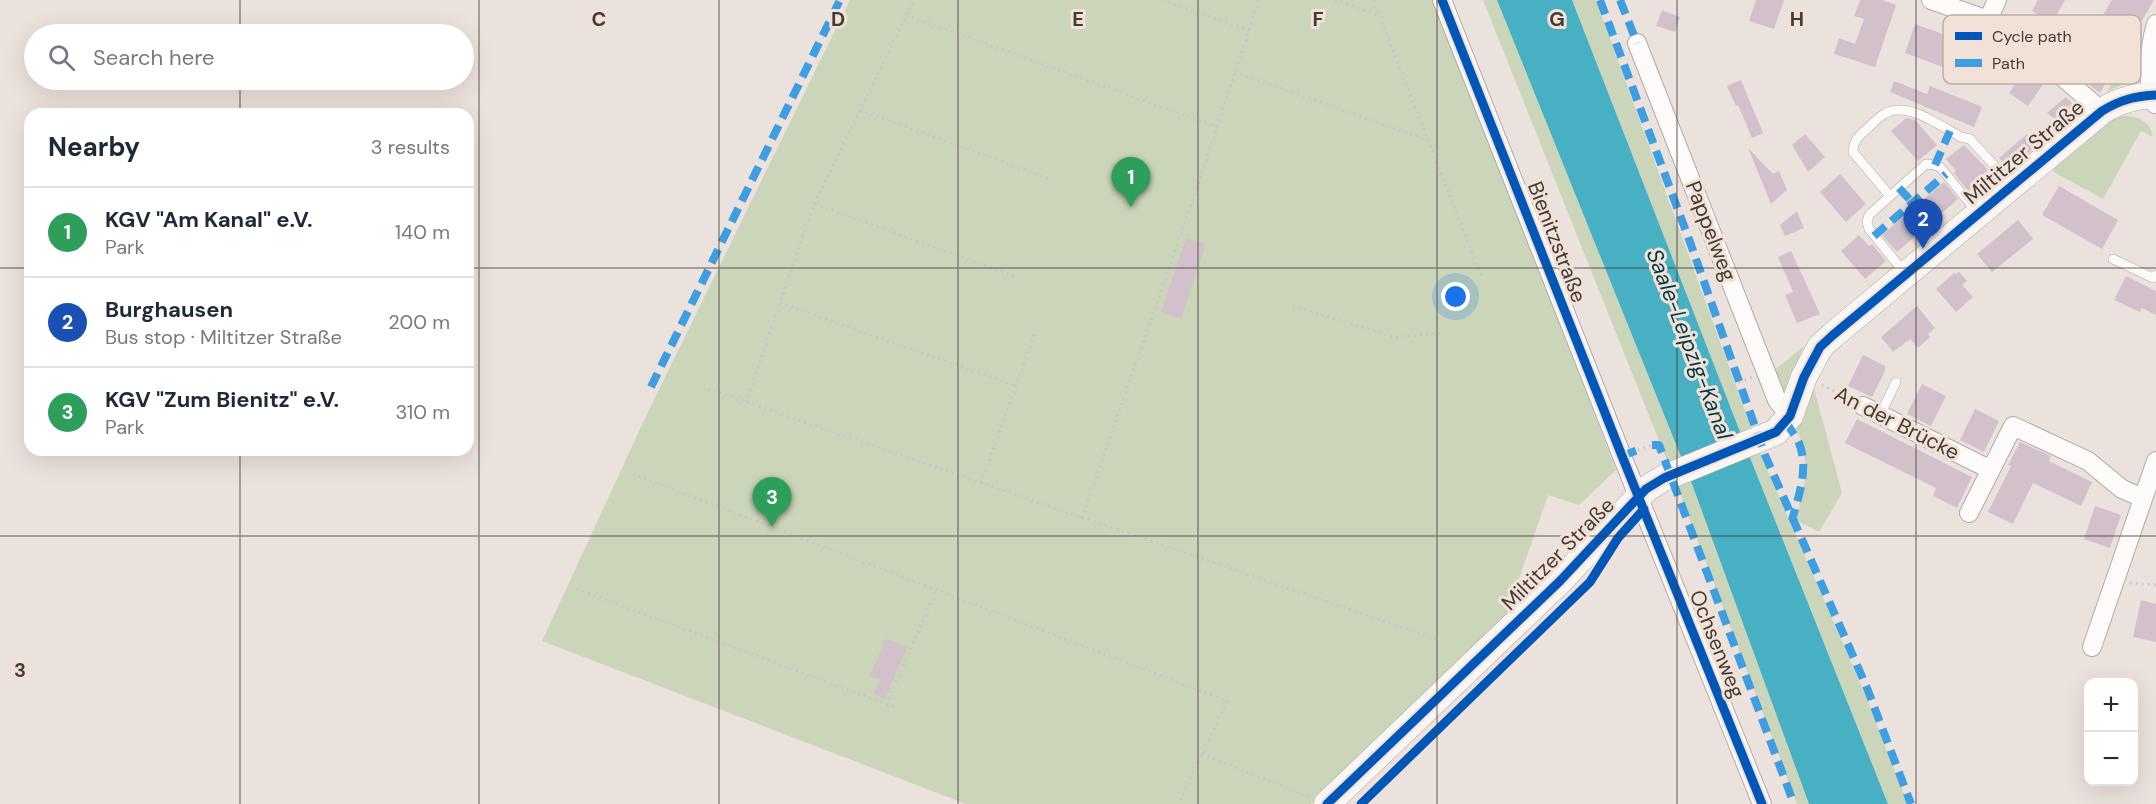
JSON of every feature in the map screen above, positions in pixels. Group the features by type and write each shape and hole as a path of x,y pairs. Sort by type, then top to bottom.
{"street":[{"name":"Bienitzstraße","path":"1442,0 1639,496"},
{"path":"1931,0 1974,15"},
{"path":"1990,15 1997,0"},
{"path":"2080,84 2110,106 2135,96 2155,99 2150,71 2156,24"},
{"name":"Pappelweg","path":"1637,43 1777,400 1790,416"},
{"name":"Miltitzer Straße","path":"1322,802 1560,581 1639,496 1654,483 1776,432 1790,416 1804,376 1820,347 1978,213 2110,106"},
{"name":"An der Brücke","path":"1863,406 1989,469"},
{"path":"1969,513 1989,469 2013,426 2088,461 2122,489 2143,498"},
{"path":"2092,647 2156,461"},
{"name":"Ochsenweg","path":"1639,496 1762,804"}],"lane":[{"path":"1890,196 1853,152 1853,144 1884,113 1910,110 1960,137 1970,138 2012,185"},
{"path":"1905,274 1869,229 1867,222 1869,215 1926,164 1941,168 1978,213"},
{"path":"2113,259 2152,278 2156,275"},
{"path":"1880,415 1896,382"}],"path":[{"path":"746,402 814,204 914,0"},
{"path":"1163,0 1249,30"},
{"path":"1082,518 1259,0"},
{"path":"1335,0 1379,16"},
{"path":"1373,0 1482,278"},
{"path":"906,15 1217,127"},
{"path":"1235,72 1428,140"},
{"path":"860,110 1050,179"},
{"path":"814,204 1016,277"},
{"path":"780,303 1016,386"},
{"path":"1293,306 1394,337 1443,333"},
{"path":"981,483 1036,330"},
{"path":"708,389 1439,640"},
{"path":"1638,450 1652,445"},
{"path":"633,474 1227,701 1179,804"},
{"path":"2114,583 2156,585"},
{"path":"577,589 897,708"},
{"path":"886,704 936,590"},
{"path":"1203,754 1322,802"}],"green space":[{"path":"850,0 1434,0 1616,470 1579,505 1548,495 1507,614 1311,804 966,804 542,641 647,414"},
{"path":"1483,0 1497,0 1692,484 1809,804 1797,804 1678,488"},
{"path":"1572,0 1596,0 1761,455 1863,690 1908,804 1888,804"},
{"path":"2112,84 2123,84 2107,92"},
{"path":"2122,116 2142,120 2149,127 2153,137 2141,131 2103,199 2054,172 2054,166 2114,118"},
{"path":"1804,346 1783,398 1772,372"},
{"path":"1813,385 1842,493 1819,532 1796,520 1804,484 1805,463 1796,427"}],"water":[{"name":"Saale-Leipzig-Kanal","path":"1497,0 1572,0 1888,804 1809,804 1692,484"}],"building":[{"path":"1756,0 1784,0 1774,29 1749,21"},
{"path":"1860,0 1882,0 1896,5 1875,67 1834,54 1839,38 1855,44 1864,19 1854,16"},
{"path":"2038,0 2065,0 2057,15 2039,15 2032,11"},
{"path":"2112,0 2154,0 2141,22 2141,15 2103,15"},
{"path":"1662,10 1680,17 1675,32 1656,26"},
{"path":"1915,24 1943,34 1943,67 1905,53"},
{"path":"1741,80 1763,133 1752,138 1727,86"},
{"path":"1894,81 1927,94 1930,86 1982,107 1974,127 1890,92"},
{"path":"2015,84 2043,84 2028,106 2009,93"},
{"path":"2088,84 2105,84 2100,93"},
{"path":"2066,97 2078,110 2062,125 2047,113"},
{"path":"1906,118 1915,120 1937,145 1918,161 1891,131"},
{"path":"1805,134 1825,157 1808,172 1792,145"},
{"path":"2027,134 2037,146 2008,169 1999,158"},
{"path":"1964,145 1992,174 1968,191 1946,159"},
{"path":"1748,148 1773,174 1779,171 1787,190 1771,204"},
{"path":"1840,174 1866,204 1846,222 1820,192"},
{"path":"1944,182 1958,199 1897,252 1882,235"},
{"path":"2059,186 2118,220 2102,249 2042,215"},
{"path":"1797,211 1804,228 1785,236 1780,225"},
{"path":"2018,220 2033,239 1992,272 1977,254"},
{"path":"1859,235 1869,246 1872,244 1886,261 1865,279 1841,251"},
{"path":"1186,238 1206,244 1181,319 1161,312"},
{"path":"1791,251 1820,314 1797,323 1785,295 1793,292 1778,257"},
{"path":"1959,272 1967,281 1962,285 1973,297 1956,312 1936,289 1954,273"},
{"path":"2126,276 2156,291 2156,315 2142,308 2140,312 2114,300"},
{"path":"1917,306 1935,328 1928,334 1930,337 1918,348 1910,339 1893,352 1881,337"},
{"path":"1863,355 1885,366 1885,371 1872,397 1848,386"},
{"path":"1922,384 1946,396 1931,426 1907,414"},
{"path":"1975,409 1999,421 1984,452 1960,440"},
{"path":"1857,419 1972,477 1957,508 1933,496 1936,488 1845,443"},
{"path":"2020,442 2051,456 2049,461 2092,482 2081,506 2033,483 2013,524 1988,512"},
{"path":"2095,506 2121,515 2110,548 2084,539"},
{"path":"2141,600 2156,604 2156,642 2133,637"},
{"path":"886,638 907,647 885,699 874,694 880,680 870,676"}],"marked path":[{"path":"651,387 840,0"},
{"path":"1600,0 1690,242 1765,455 1867,688 1911,804"},
{"path":"1620,0 1637,43"},
{"path":"1935,165 1950,131"},
{"path":"1874,236 1946,174"},
{"path":"1899,188 1913,203"},
{"path":"1786,422 1799,443 1803,462 1802,481 1792,520"},
{"path":"1652,445 1659,445 1794,804"},
{"path":"1622,456 1638,450"}],"cycle path":[{"path":"1442,0 1762,804"},
{"path":"1327,804 1560,581 1646,489 1664,478 1776,432 1790,416 1804,377 1820,347 1833,335 2102,111 2128,99 2156,95"},
{"path":"1361,804 1590,582 1618,538 1644,509"}],"place":[{"name":"KGV \"Am Kanal\" e.V.","path":"1131,207"},
{"name":"Burghausen","path":"1923,249"},
{"name":"KGV \"Zum Bienitz\" e.V.","path":"772,527"}]}
